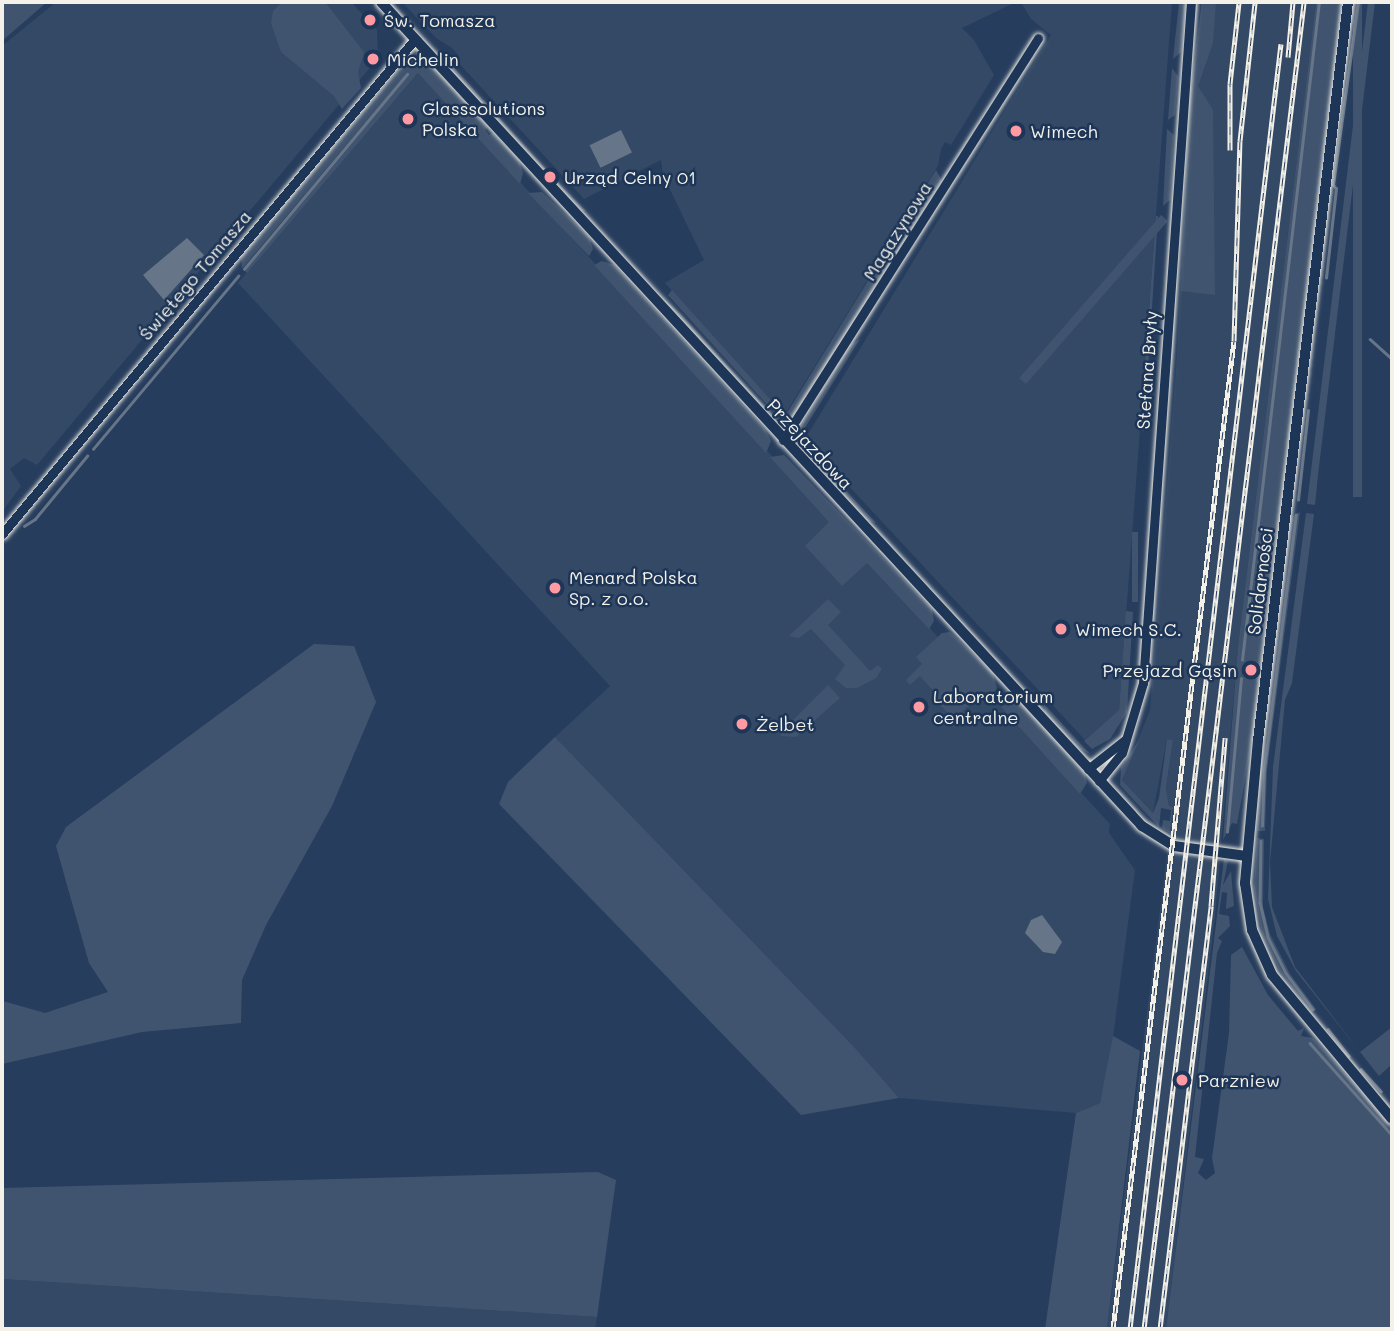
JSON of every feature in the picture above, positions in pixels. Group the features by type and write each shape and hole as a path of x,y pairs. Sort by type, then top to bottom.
{"street":[{"name":"Przejazdowa","path":"381,2 1100,781 1163,842 1246,856"},
{"name":"Stefana Bryły","path":"1100,781 1122,753 1143,683 1191,2"},
{"name":"Solidarności","path":"1348,2 1246,856 1249,914 1272,975 1392,1119"},
{"name":"Magazynowa","path":"783,440 1038,38"},
{"name":"Świętego Tomasza","path":"2,534 415,39"},
{"path":"1088,769 1126,739"}],"shaded area":[{"path":"47,2 2,41 2,3"},
{"path":"56,2 351,2 377,30 378,58 37,465 24,458 10,469 21,486 2,512 2,46"},
{"path":"282,2 325,2 364,52 358,72 361,88 342,109 334,96 281,52 271,23 273,11"},
{"path":"402,2 1016,2 962,28 974,40 994,75 951,145 945,142 938,166 784,416 665,283 704,260 663,175 661,160 584,199 455,59 458,55 452,48 436,38"},
{"path":"1021,2 1172,2 1119,710 1085,740 805,439 1051,35 1031,19"},
{"path":"1179,2 1186,2 1181,52 1173,59"},
{"path":"1202,2 1316,2 1238,646 1215,916 1166,1329 1107,1329 1173,807 1169,806 1166,789 1173,740 1167,739 1153,813 1122,780 1150,710 1177,356 1189,105"},
{"path":"1202,2 1216,2 1213,43 1198,86 1213,110 1215,295 1181,291 1189,105"},
{"path":"1316,2 1342,2 1254,729 1237,824 1232,823 1223,840 1238,646"},
{"path":"1353,2 1362,2 1362,497 1353,497"},
{"path":"1368,2 1375,2 1315,505 1307,504"},
{"path":"412,59 430,64 488,127 485,130 489,135 493,133 519,160 523,173 520,184 418,73 247,273 244,270 406,74 242,269 241,255 400,68"},
{"path":"449,62 586,211 579,211 451,72"},
{"path":"1172,68 1178,76 1175,115 1168,120"},
{"path":"419,72 1110,824 1109,833 1135,870 1109,1068 1100,1103 1076,1113 899,1098 555,737 610,686 238,283"},
{"path":"1186,112 1173,352 1167,384"},
{"path":"1167,129 1174,135 1170,200 1163,206"},
{"path":"621,130 632,152 601,168 590,145"},
{"path":"936,170 942,181 792,421 783,422 668,295 672,290 785,416"},
{"path":"542,192 589,237 593,249 589,256 528,193"},
{"path":"1161,215 1168,221 1026,384 1019,378"},
{"path":"1158,216 1144,431 1140,430"},
{"path":"187,238 204,255 164,300 143,275"},
{"path":"602,261 614,265 765,429 771,441 766,453 594,265"},
{"path":"665,300 681,314 778,422 666,305"},
{"path":"860,339 803,431 799,429 850,345"},
{"path":"797,441 802,443 876,523 864,520"},
{"path":"784,455 932,609 934,621 929,629 867,563 842,586 805,546 829,522 770,457"},
{"path":"1300,512 1267,770 1265,831 1257,831 1259,772 1290,518"},
{"path":"1306,513 1314,514 1292,683 1285,700 1270,862 1272,907 1295,967 1359,1051 1296,971 1277,936 1268,899 1273,767"},
{"path":"1132,532 1138,532 1138,602 1132,602"},
{"path":"828,599 841,612 828,625 870,671 878,665 882,669 876,678 857,688 846,688 835,679 845,665 811,629 799,638 789,636"},
{"path":"1126,611 1133,612 1127,712 1110,739 1092,749 1084,741 1119,710"},
{"path":"950,632 992,672 997,688 992,697 985,691 946,726 942,721 949,714 935,700 938,696 920,676 910,685 906,680 922,664 916,657 942,633"},
{"path":"314,644 354,646 376,702 332,806 266,925 242,980 241,1023 142,1032 2,1064 3,1001 45,1013 108,992 89,963 56,846 66,827"},
{"path":"828,685 840,698 796,737 781,736 777,725 784,714 791,722"},
{"path":"1011,701 1022,704 1084,771 1087,783 1080,794 1001,707"},
{"path":"1044,704 1090,754 1074,746 1045,714"},
{"path":"555,737 853,1046 899,1098 801,1115 499,804 508,782"},
{"path":"1140,738 1122,780 1153,813 1159,798 1167,739 1173,740 1166,788 1169,806 1173,807 1170,833 1162,828 1163,820 1170,821 1171,810 1161,808 1159,827 1120,785 1121,768"},
{"path":"1257,838 1264,839 1263,907 1270,934 1290,974 1316,1009 1311,1013 1280,971 1262,933 1254,888"},
{"path":"1224,859 1228,861 1223,885 1231,871 1234,906 1226,909 1227,893 1222,892 1219,914 1229,916 1230,926 1218,938 1222,941 1217,953 1195,1157 1204,1159 1198,1173 1206,1180 1215,1173 1212,1158 1229,1033 1231,955 1242,947 1268,995 1298,1031 1304,1028 1301,1036 1313,1038 1392,1126 1392,1329 1166,1329"},
{"path":"1042,915 1062,942 1055,954 1043,952 1025,933 1031,920"},
{"path":"1392,1027 1392,1064 1379,1076 1360,1052"},
{"path":"1113,1036 1140,1051 1107,1329 1045,1329 1076,1113 1100,1103"},
{"path":"598,1172 616,1180 597,1317 2,1279 2,1188"},
{"path":"2,1279 597,1317 595,1329 2,1329"}],"waterway":[{"path":"1242,660 1319,2"},
{"path":"1326,278 1336,189 1333,185 1358,2"},
{"path":"244,269 407,74"},
{"path":"93,449 238,276"},
{"path":"1370,339 1392,359"},
{"path":"1298,500 1308,411"},
{"path":"24,526 35,519 87,456"},
{"path":"1262,826 1264,771 1296,515"},
{"path":"1227,832 1241,679"},
{"path":"1261,841 1260,902 1268,937 1286,973 1313,1009"},
{"path":"1328,1029 1349,1056"},
{"path":"1310,1043 1392,1135"},
{"path":"1361,1069 1381,1091"}],"railway":[{"path":"1230,150 1230,84 1239,2"},
{"path":"1113,1329 1234,341 1240,141 1255,2"},
{"path":"1288,57 1293,2"},
{"path":"1144,1329 1304,2"},
{"path":"1130,1329 1281,44"},
{"path":"1160,1329 1211,906 1225,738"}],"place":[{"name":"Św. Tomasza","path":"370,20"},
{"name":"Michelin","path":"373,59"},
{"name":"Glasssolutions Polska","path":"408,119"},
{"name":"Wimech","path":"1016,131"},
{"name":"Urząd Celny 01","path":"550,177"},
{"name":"Menard Polska Sp. z o.o.","path":"555,588"},
{"name":"Wimech S.C.","path":"1061,629"},
{"name":"Przejazd Gąsin","path":"1251,670"},
{"name":"Laboratorium centralne","path":"919,707"},
{"name":"Żelbet","path":"742,724"},
{"name":"Parzniew","path":"1182,1080"}]}
